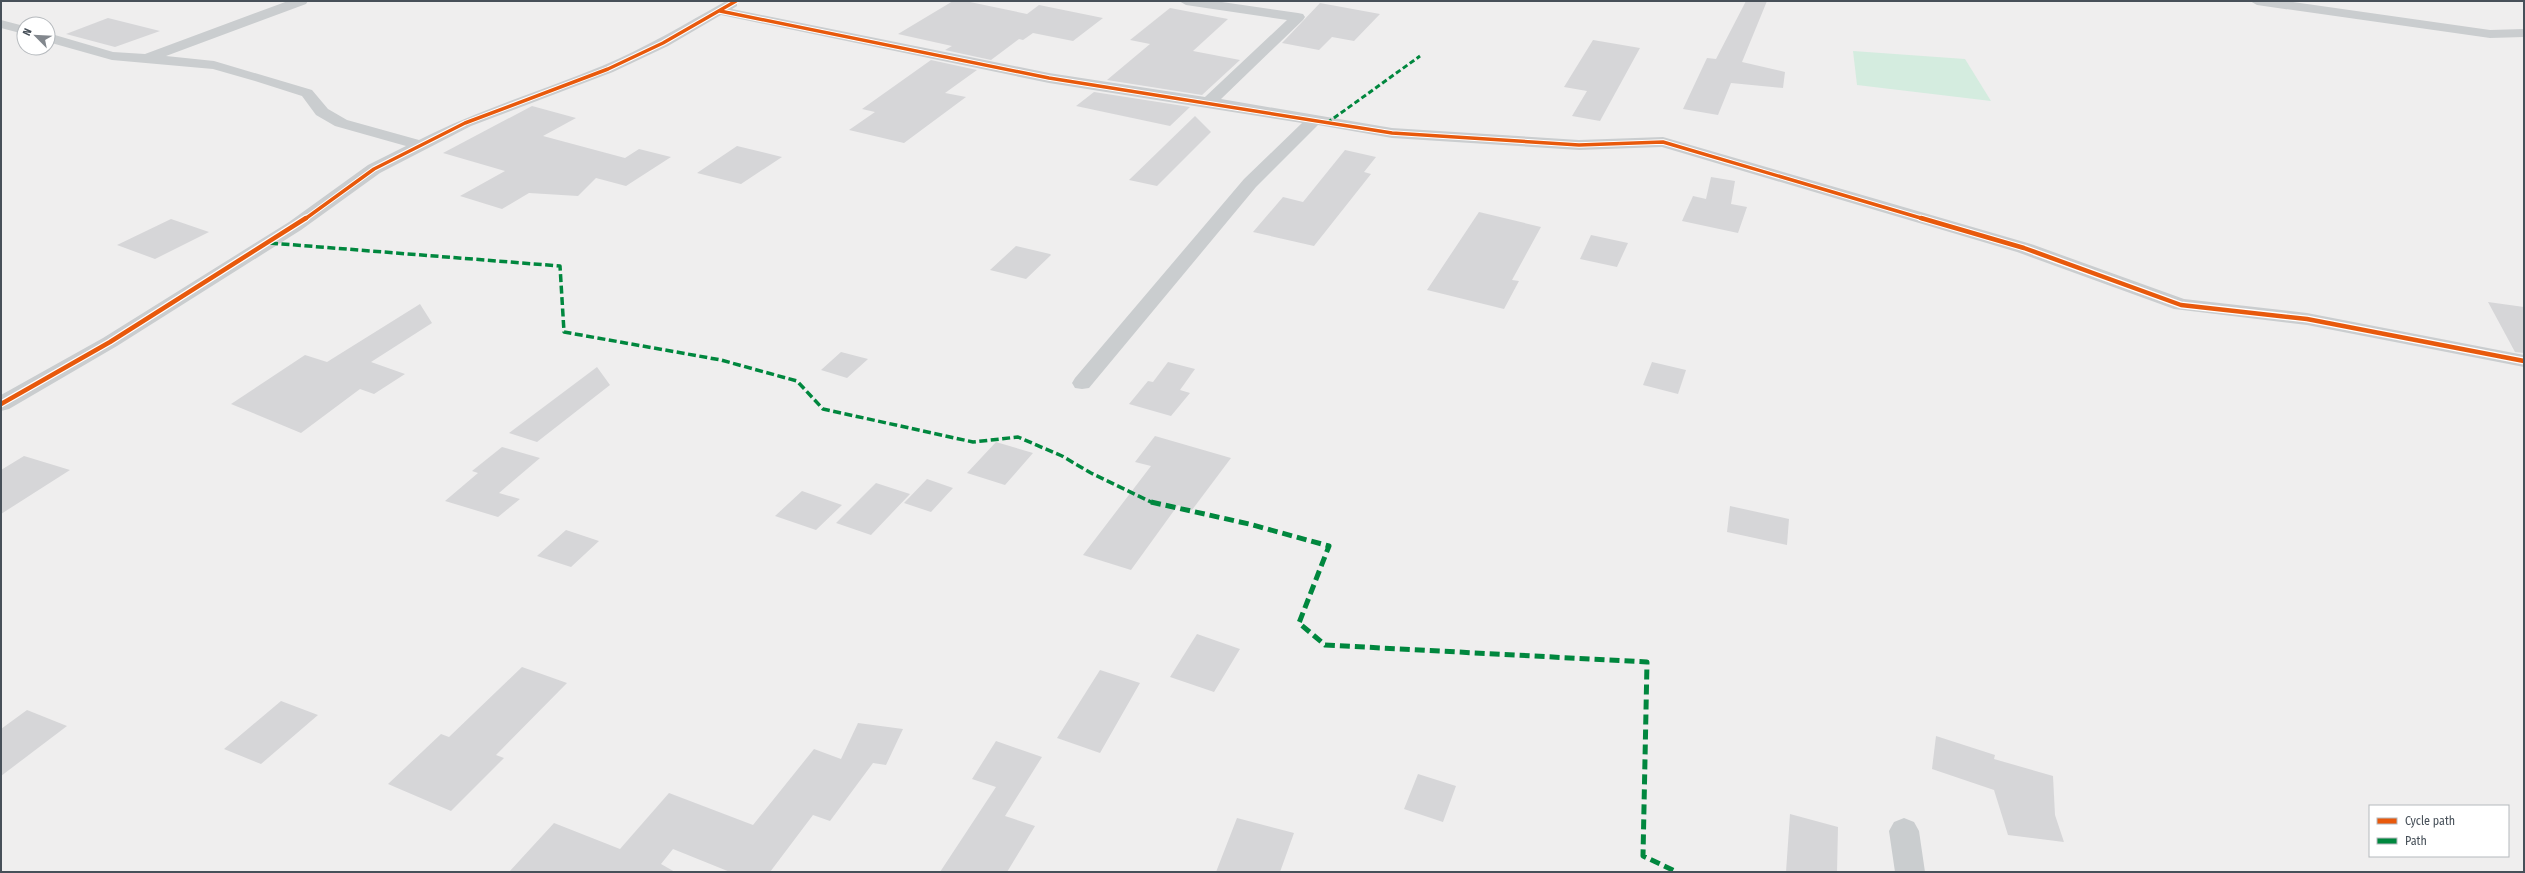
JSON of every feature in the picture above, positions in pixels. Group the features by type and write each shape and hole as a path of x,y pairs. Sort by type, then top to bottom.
{"street":[{"path":"144,59 301,1"},
{"path":"1,404 110,342 295,226 374,169 420,145 508,105 608,69 663,43 736,1"},
{"path":"1186,1 1298,17 1209,102"},
{"path":"2257,1 2490,34 2524,33"},
{"path":"720,11 840,34 1049,78 1209,102 1392,133 1493,141 1579,145 1663,142 2024,248 2181,305 2307,319 2524,361"},
{"path":"1,24 16,28"},
{"path":"56,39 112,56 214,65 288,86 307,93 322,112 341,123 420,145"},
{"path":"1082,383 1250,183 1314,120"},
{"path":"1904,831 1910,872"}],"green space":[{"path":"1853,51 1965,59 1991,101 1857,85"}],"building":[{"path":"953,1 965,1 1027,14 1039,5 1103,18 1073,41 1033,33 1023,40 1019,39 991,60 945,50 952,46 898,34"},
{"path":"1746,1 1767,1 1742,62 1785,72 1783,88 1731,83 1718,115 1683,109 1707,58 1716,59"},
{"path":"1320,3 1380,14 1354,41 1332,37 1319,50 1282,43"},
{"path":"1170,8 1228,19 1193,51 1240,60 1202,95 1107,80 1150,44 1130,40"},
{"path":"108,18 160,31 115,47 66,34"},
{"path":"1593,40 1640,48 1600,121 1572,116 1587,91 1564,87"},
{"path":"931,60 977,70 945,93 966,97 904,143 849,130 875,112 862,109"},
{"path":"1094,92 1190,107 1170,126 1076,106"},
{"path":"532,106 576,118 543,136 625,158 639,149 671,157 626,186 596,178 578,196 529,193 502,209 460,196 505,171 443,153"},
{"path":"1195,116 1211,132 1157,186 1129,180"},
{"path":"737,146 782,157 741,184 697,173"},
{"path":"1345,150 1376,157 1364,172 1371,174 1314,246 1253,232 1283,197 1303,202"},
{"path":"1711,177 1735,181 1731,204 1747,207 1738,233 1682,221 1693,196 1706,199"},
{"path":"1479,212 1541,227 1512,280 1519,281 1504,309 1427,290"},
{"path":"171,219 209,232 155,259 117,245"},
{"path":"1591,235 1628,243 1617,267 1580,259"},
{"path":"1016,246 1051,255 1026,279 990,270"},
{"path":"2488,302 2524,307 2524,353 2515,352"},
{"path":"420,304 432,323 371,362 405,374 374,394 360,389 301,433 231,404 305,355 327,362"},
{"path":"841,352 868,359 847,378 821,370"},
{"path":"1168,362 1195,369 1180,390 1190,393 1171,416 1129,404 1148,381 1153,382"},
{"path":"1652,362 1686,370 1678,394 1643,385"},
{"path":"597,367 610,385 537,442 509,433"},
{"path":"1155,436 1231,458 1192,510 1178,505 1131,570 1083,555 1151,466 1135,462"},
{"path":"996,442 1033,453 1005,485 967,473"},
{"path":"502,447 540,458 499,493 520,499 498,517 445,501 478,473 472,471"},
{"path":"24,456 70,470 1,514 1,470"},
{"path":"927,479 953,488 931,512 904,503"},
{"path":"876,483 910,494 871,535 836,523"},
{"path":"802,491 842,505 816,530 775,516"},
{"path":"1730,506 1789,519 1787,545 1727,532"},
{"path":"566,530 599,541 571,567 537,556"},
{"path":"1197,634 1240,649 1214,692 1170,677"},
{"path":"522,667 567,683 496,755 504,758 451,811 388,784 441,734 449,737"},
{"path":"1100,670 1140,683 1100,753 1057,738"},
{"path":"281,701 318,715 261,764 224,749"},
{"path":"27,710 67,726 1,776 1,729"},
{"path":"858,723 903,729 886,765 873,763 830,821 813,815 770,872 730,872 673,849 661,864 675,872 509,872 554,823 620,849 669,793 753,825 814,749 841,759"},
{"path":"1936,736 1995,755 1994,759 2053,776 2055,815 2064,842 2008,835 1994,790 1932,769"},
{"path":"996,741 1042,757 1005,816 1035,826 1007,872 940,872 996,787 972,779"},
{"path":"1418,774 1456,786 1443,822 1404,809"},
{"path":"1790,814 1838,827 1837,872 1786,872"},
{"path":"1237,818 1294,833 1280,872 1216,872"}],"marked path":[{"path":"1327,123 1420,56"},
{"path":"270,243 560,266 564,332 721,360 797,381 823,409 973,442 1018,437 1062,456 1091,473 1157,505 1249,524 1329,546 1299,623 1325,645 1647,662 1643,856 1677,872"}],"cycle path":[{"path":"1,404 110,342 295,226 374,169 465,123 608,69 663,43 736,1"},
{"path":"720,11 840,34 1049,78 1209,102 1392,133 1579,145 1663,142 2024,248 2181,305 2307,319 2524,361"}]}
